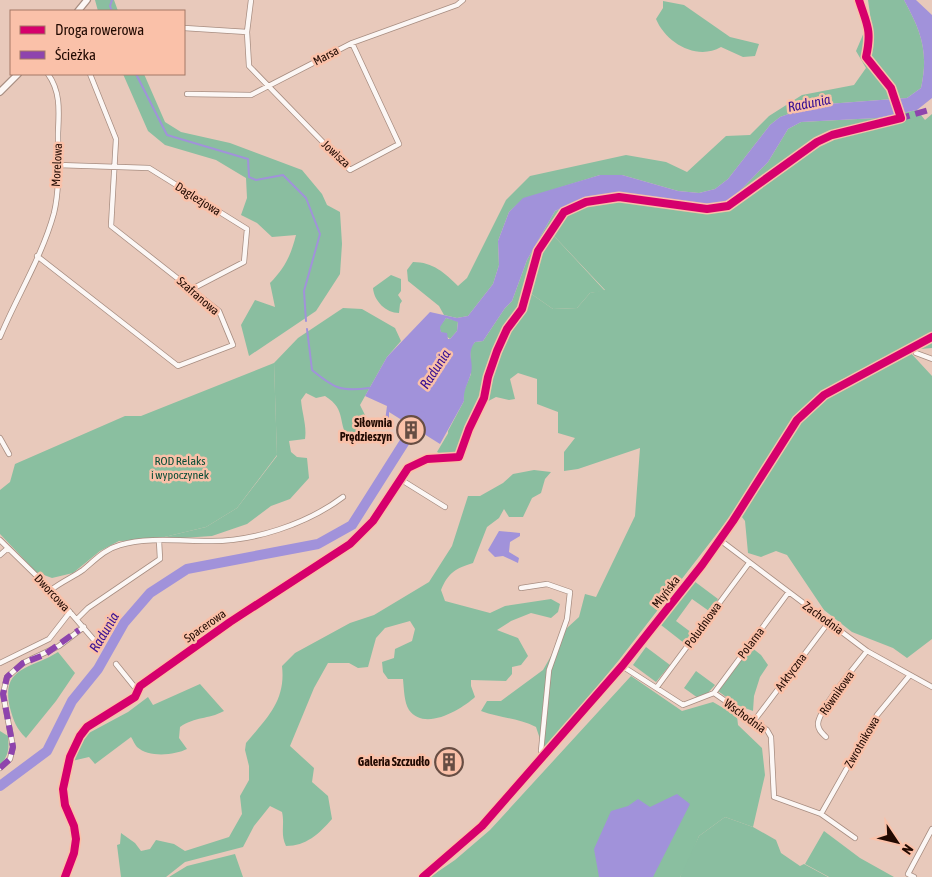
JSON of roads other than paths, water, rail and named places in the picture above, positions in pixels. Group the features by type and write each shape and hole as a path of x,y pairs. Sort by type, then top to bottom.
{"street":[{"path":"79,10 87,0"},
{"name":"Jowisza","path":"250,0 247,32 249,66 350,170 399,144 352,43"},
{"name":"Marsa","path":"187,94 251,95 352,43 457,5 463,0"},
{"path":"185,28 247,32"},
{"path":"0,92 17,75"},
{"name":"Morelowa","path":"0,337 37,256 54,213 58,165 58,95 48,75"},
{"name":"Szafranowa","path":"37,256 178,366 233,345 219,311 110,226 116,139 90,75"},
{"name":"Daglezjowa","path":"58,165 149,168 248,229 244,262 192,289"},
{"name":"Młyńska","path":"423,877 482,826 622,666 720,540 792,426 811,406 824,396 932,337"},
{"path":"913,346 916,353 932,359"},
{"path":"0,438 9,454"},
{"name":"Spacerowa","path":"65,877 74,853 76,840 74,826 65,805 63,789 70,757 80,736 88,727 135,697 140,686 230,622 350,544 374,521 408,468 417,462 427,459 459,457"},
{"path":"400,479 445,507"},
{"path":"51,590 80,572 110,548 126,543 210,541 259,534 294,525 322,513 343,497"},
{"name":"Dworcowa","path":"0,540 51,590 94,640"},
{"name":"Zachodnia","path":"720,540 867,651 932,687"},
{"path":"77,619 88,608 160,559 159,541"},
{"path":"0,556 8,548"},
{"name":"Południowa","path":"657,687 749,563"},
{"path":"521,588 547,584 570,592 567,619 548,670 541,751 544,756"},
{"name":"Polarna","path":"714,693 788,593"},
{"path":"0,663 49,639 70,612"},
{"name":"Arktyczna","path":"754,721 828,622"},
{"path":"0,768 10,759 13,747 3,694 7,677 22,663 59,646 84,627"},
{"name":"Równikowa","path":"826,737 820,731 819,718 867,651"},
{"path":"116,664 138,690"},
{"name":"Wschodnia","path":"622,666 683,705 714,693 767,730 771,737 774,797 821,814"},
{"name":"Zwrotnikowa","path":"821,814 877,715 910,675"},
{"path":"821,814 855,838"},
{"path":"914,877 908,874 932,829"}],"water":[{"path":"904,0 916,0 932,15 932,98 917,110 877,118 801,122 788,129 768,162 732,199 710,206 692,206 630,196 611,196 577,201 555,211 527,260 512,301 505,308 483,341 475,342 472,346 472,369 465,390 464,401 440,444 389,412 389,419 385,421 387,406 365,396 387,357 430,312 457,318 468,316 493,284 499,265 498,241 509,212 523,198 600,175 622,175 678,191 699,193 715,189 728,179 770,125 780,117 814,105 907,98 921,88 924,63 922,42","holes":["446,318 458,322 457,331 448,339 447,333 441,332 440,327"]},
{"path":"499,531 520,533 520,536 510,542 509,552 519,558 518,563 503,556 495,557 488,550"},
{"path":"677,794 690,804 653,877 599,877 594,849 611,811 628,806 638,799 650,807"}],"waterway":[{"path":"112,0 110,6 112,10"},
{"path":"137,75 167,135 248,159 249,177 256,180 283,175 306,198 320,234 304,291 306,321"},
{"path":"307,329 312,370 332,385 344,389 369,388"},
{"name":"Radunia","path":"0,786 47,751 72,701 98,669 124,623 150,593 187,569 318,544 352,525 421,416"}],"place":[{"name":"Siłownia Prędzieszyn","path":"411,430"},
{"name":"Galeria Szczudło","path":"449,762"}],"park label":[{"name":"ROD Relaks i wypoczynek","path":"180,468"}]}
